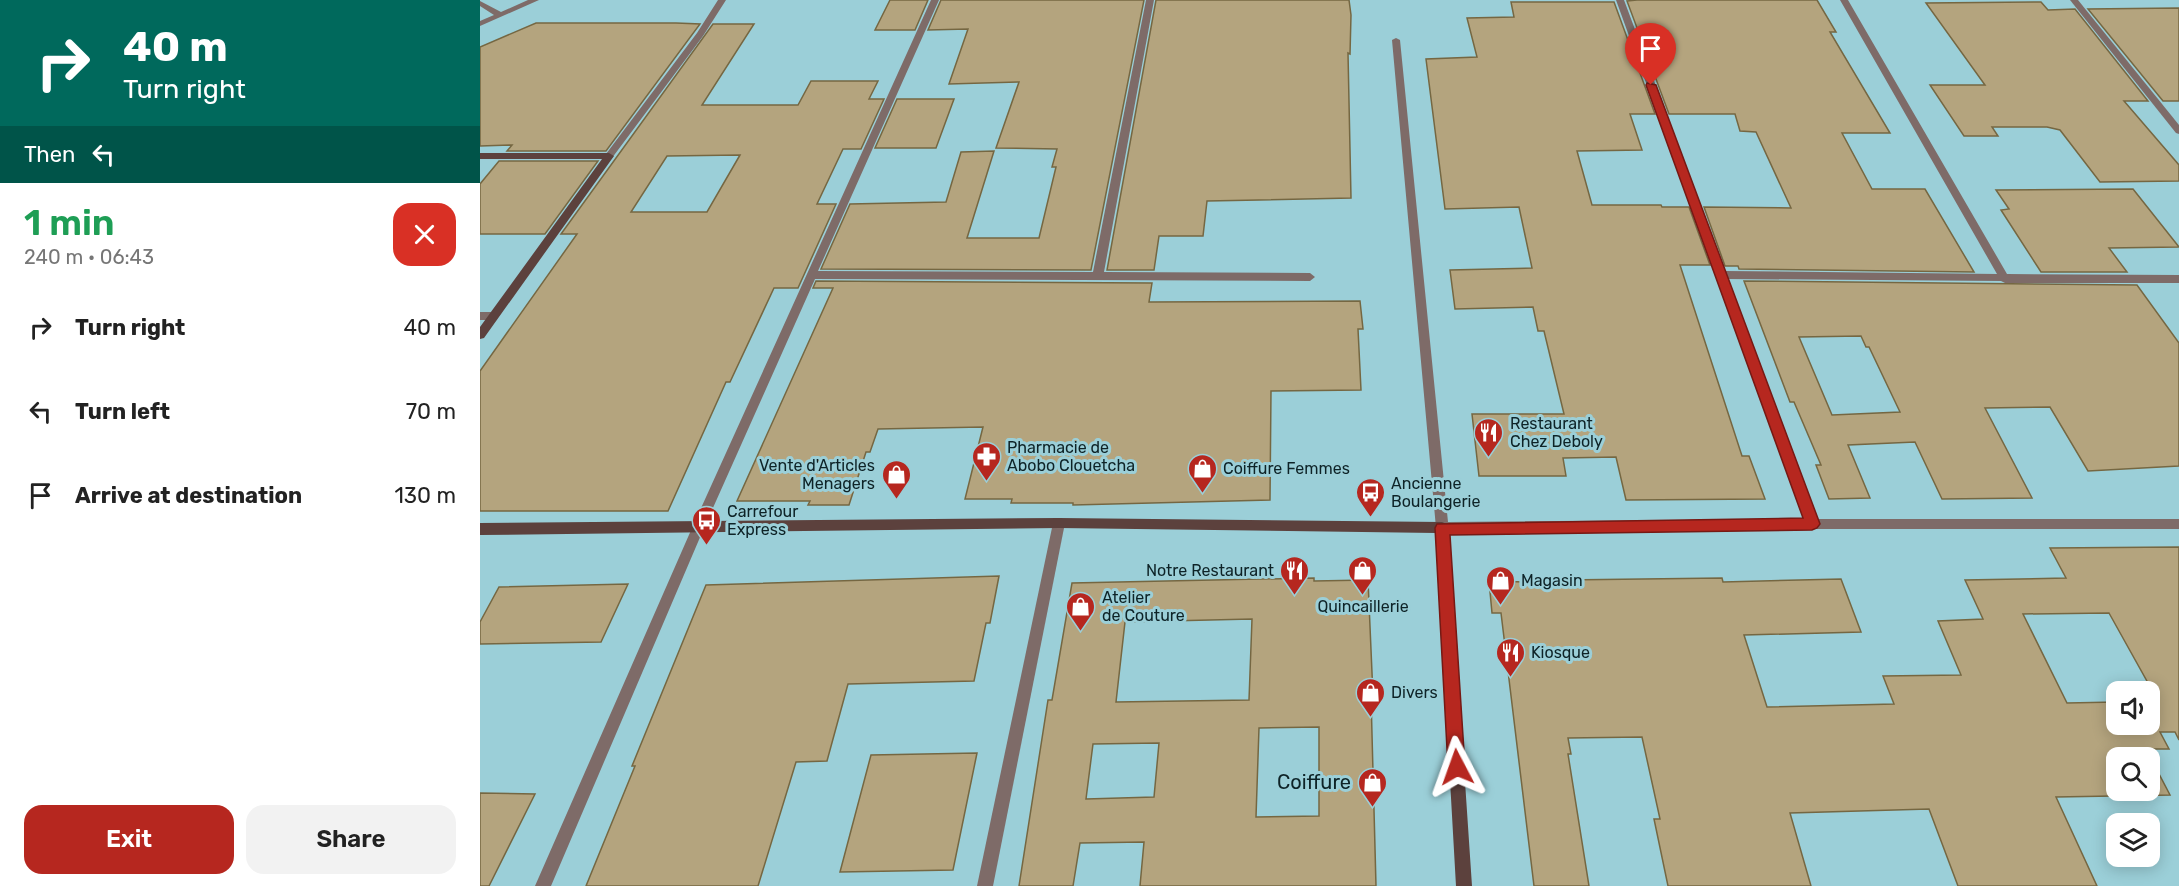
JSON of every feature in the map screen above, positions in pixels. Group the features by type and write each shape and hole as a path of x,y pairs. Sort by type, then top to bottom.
{"street":[{"path":"480,24 535,0"},
{"path":"480,335 700,34 722,0"},
{"path":"543,886 698,528 935,0"},
{"path":"1098,276 1150,0"},
{"path":"1620,0 1812,524"},
{"path":"1844,0 2005,279"},
{"path":"2074,0 2179,131"},
{"path":"480,3 500,15"},
{"path":"1396,40 1442,528 1464,886"},
{"path":"480,156 609,156"},
{"path":"812,275 1310,277"},
{"path":"1721,275 2179,279"},
{"path":"480,316 494,316"},
{"path":"985,886 1059,523"},
{"path":"480,529 1059,523 1442,528 1812,524 2179,524"}],"building":[{"path":"890,0 928,0 915,30 875,30"},
{"path":"941,0 1144,0 1091,270 821,269 850,204 946,202 961,152 994,151 967,238 1039,238 1056,167 1052,167 1057,149 996,148 1019,82 949,84 968,29 928,30"},
{"path":"1156,0 1349,0 1351,15 1350,54 1348,53 1351,198 1207,201 1203,236 1159,236 1154,270 1107,270"},
{"path":"1817,0 1836,32 1830,32 1890,133 1842,133 1872,189 1925,189 1974,272 1739,269 1738,266 1725,266 1704,207 1791,208 1756,132 1740,131 1735,114 1669,114 1627,1"},
{"path":"1511,2 1614,2 1655,114 1630,114 1642,150 1577,151 1592,205 1689,207 1710,265 1680,265 1742,456 1749,456 1765,499 1626,500 1616,457 1563,458 1566,476 1479,476 1472,414 1564,414 1544,331 1538,331 1533,307 1455,309 1450,270 1532,268 1519,207 1445,209 1426,59 1477,57 1467,18 1514,17"},
{"path":"2041,2 2048,10 2075,9 2148,101 2124,101 2179,165 2179,181 2100,182 2060,130 2047,127 1992,127 1998,136 1964,136 1930,85 1985,85 1926,3"},
{"path":"2179,8 2179,101 2163,101 2088,9"},
{"path":"536,23 700,24 606,151 507,151 512,145 480,146 480,47"},
{"path":"713,24 754,24 702,105 798,105 811,81 878,81 869,99 884,99 861,149 843,149 817,204 836,204 798,288 774,288 730,382 726,382 668,511 480,511 480,371 577,234 561,234","holes":["740,155 707,212 631,212 667,156"]},
{"path":"897,99 954,99 936,148 875,148"},
{"path":"499,161 598,161 545,234 480,234 480,184"},
{"path":"2133,189 2179,247 2109,248 2127,272 2041,272 2001,210 2009,209 1996,190"},
{"path":"816,281 1152,283 1149,302 1360,301 1363,329 1358,329 1361,390 1271,391 1270,500 1073,505 1073,503 1011,503 1012,499 965,499 983,427 878,429 870,452 866,452 849,505 808,505 810,501 737,501 833,288 813,288"},
{"path":"1744,281 2137,285 2179,343 2179,466 2088,471 2050,407 1985,408 2032,498 1942,499 1915,442 1848,445 1870,498 1829,499 1816,465 1821,465 1794,402 1790,402","holes":["1861,336 1866,347 1869,347 1900,412 1832,415 1799,337"]},
{"path":"2179,547 2179,740 2175,732 2160,732 2169,749 2106,747 2106,796 2056,797 2097,886 1958,886 1929,809 1790,813 1811,886 1668,886 1654,819 1660,819 1642,737 1568,738 1571,754 1568,754 1589,886 1534,886 1501,613 1492,613 1489,581 1565,583 1564,580 1722,578 1723,582 1841,579 1861,632 1744,635 1767,707 1894,704 1883,676 1961,675 1938,621 1983,619 1965,580 2066,578 2050,548","holes":["2109,613 2147,681 2160,681 2160,735 2106,735 2106,702 2067,703 2023,614"]},
{"path":"999,576 990,623 986,623 974,681 848,684 827,761 796,762 758,886 586,886 706,585"},
{"path":"1314,578 1314,581 1368,580 1373,696 1371,696 1376,886 1140,886 1144,842 1080,843 1073,886 1019,886 1048,700 1052,700 1072,583","holes":["1252,619 1249,700 1116,702 1125,622","1319,727 1319,816 1256,817 1259,728","1159,743 1154,797 1086,799 1093,744"]},
{"path":"628,584 601,642 480,644 480,622 499,587"},
{"path":"977,753 953,870 840,872 871,755"},
{"path":"2160,776 2170,795 2160,795"},
{"path":"480,793 535,794 489,886 480,886"}],"place":[{"name":"Restaurant Chez Deboly","path":"1489,458"},
{"name":"Pharmacie de Abobo Clouetcha","path":"986,482"},
{"name":"Coiffure Femmes","path":"1202,494"},
{"name":"Vente d'Articles Menagers","path":"896,500"},
{"name":"Ancienne Boulangerie","path":"1370,518"},
{"name":"Carrefour Express","path":"706,546"},
{"name":"Notre Restaurant","path":"1295,596"},
{"name":"Quincaillerie","path":"1363,596"},
{"name":"Magasin","path":"1500,606"},
{"name":"Atelier de Couture","path":"1081,632"},
{"name":"Kiosque","path":"1510,678"},
{"name":"Divers","path":"1370,718"},
{"name":"Coiffure","path":"1372,808"}],"route":[{"path":"1457,767 1442,528 1812,524 1651,85"}]}
